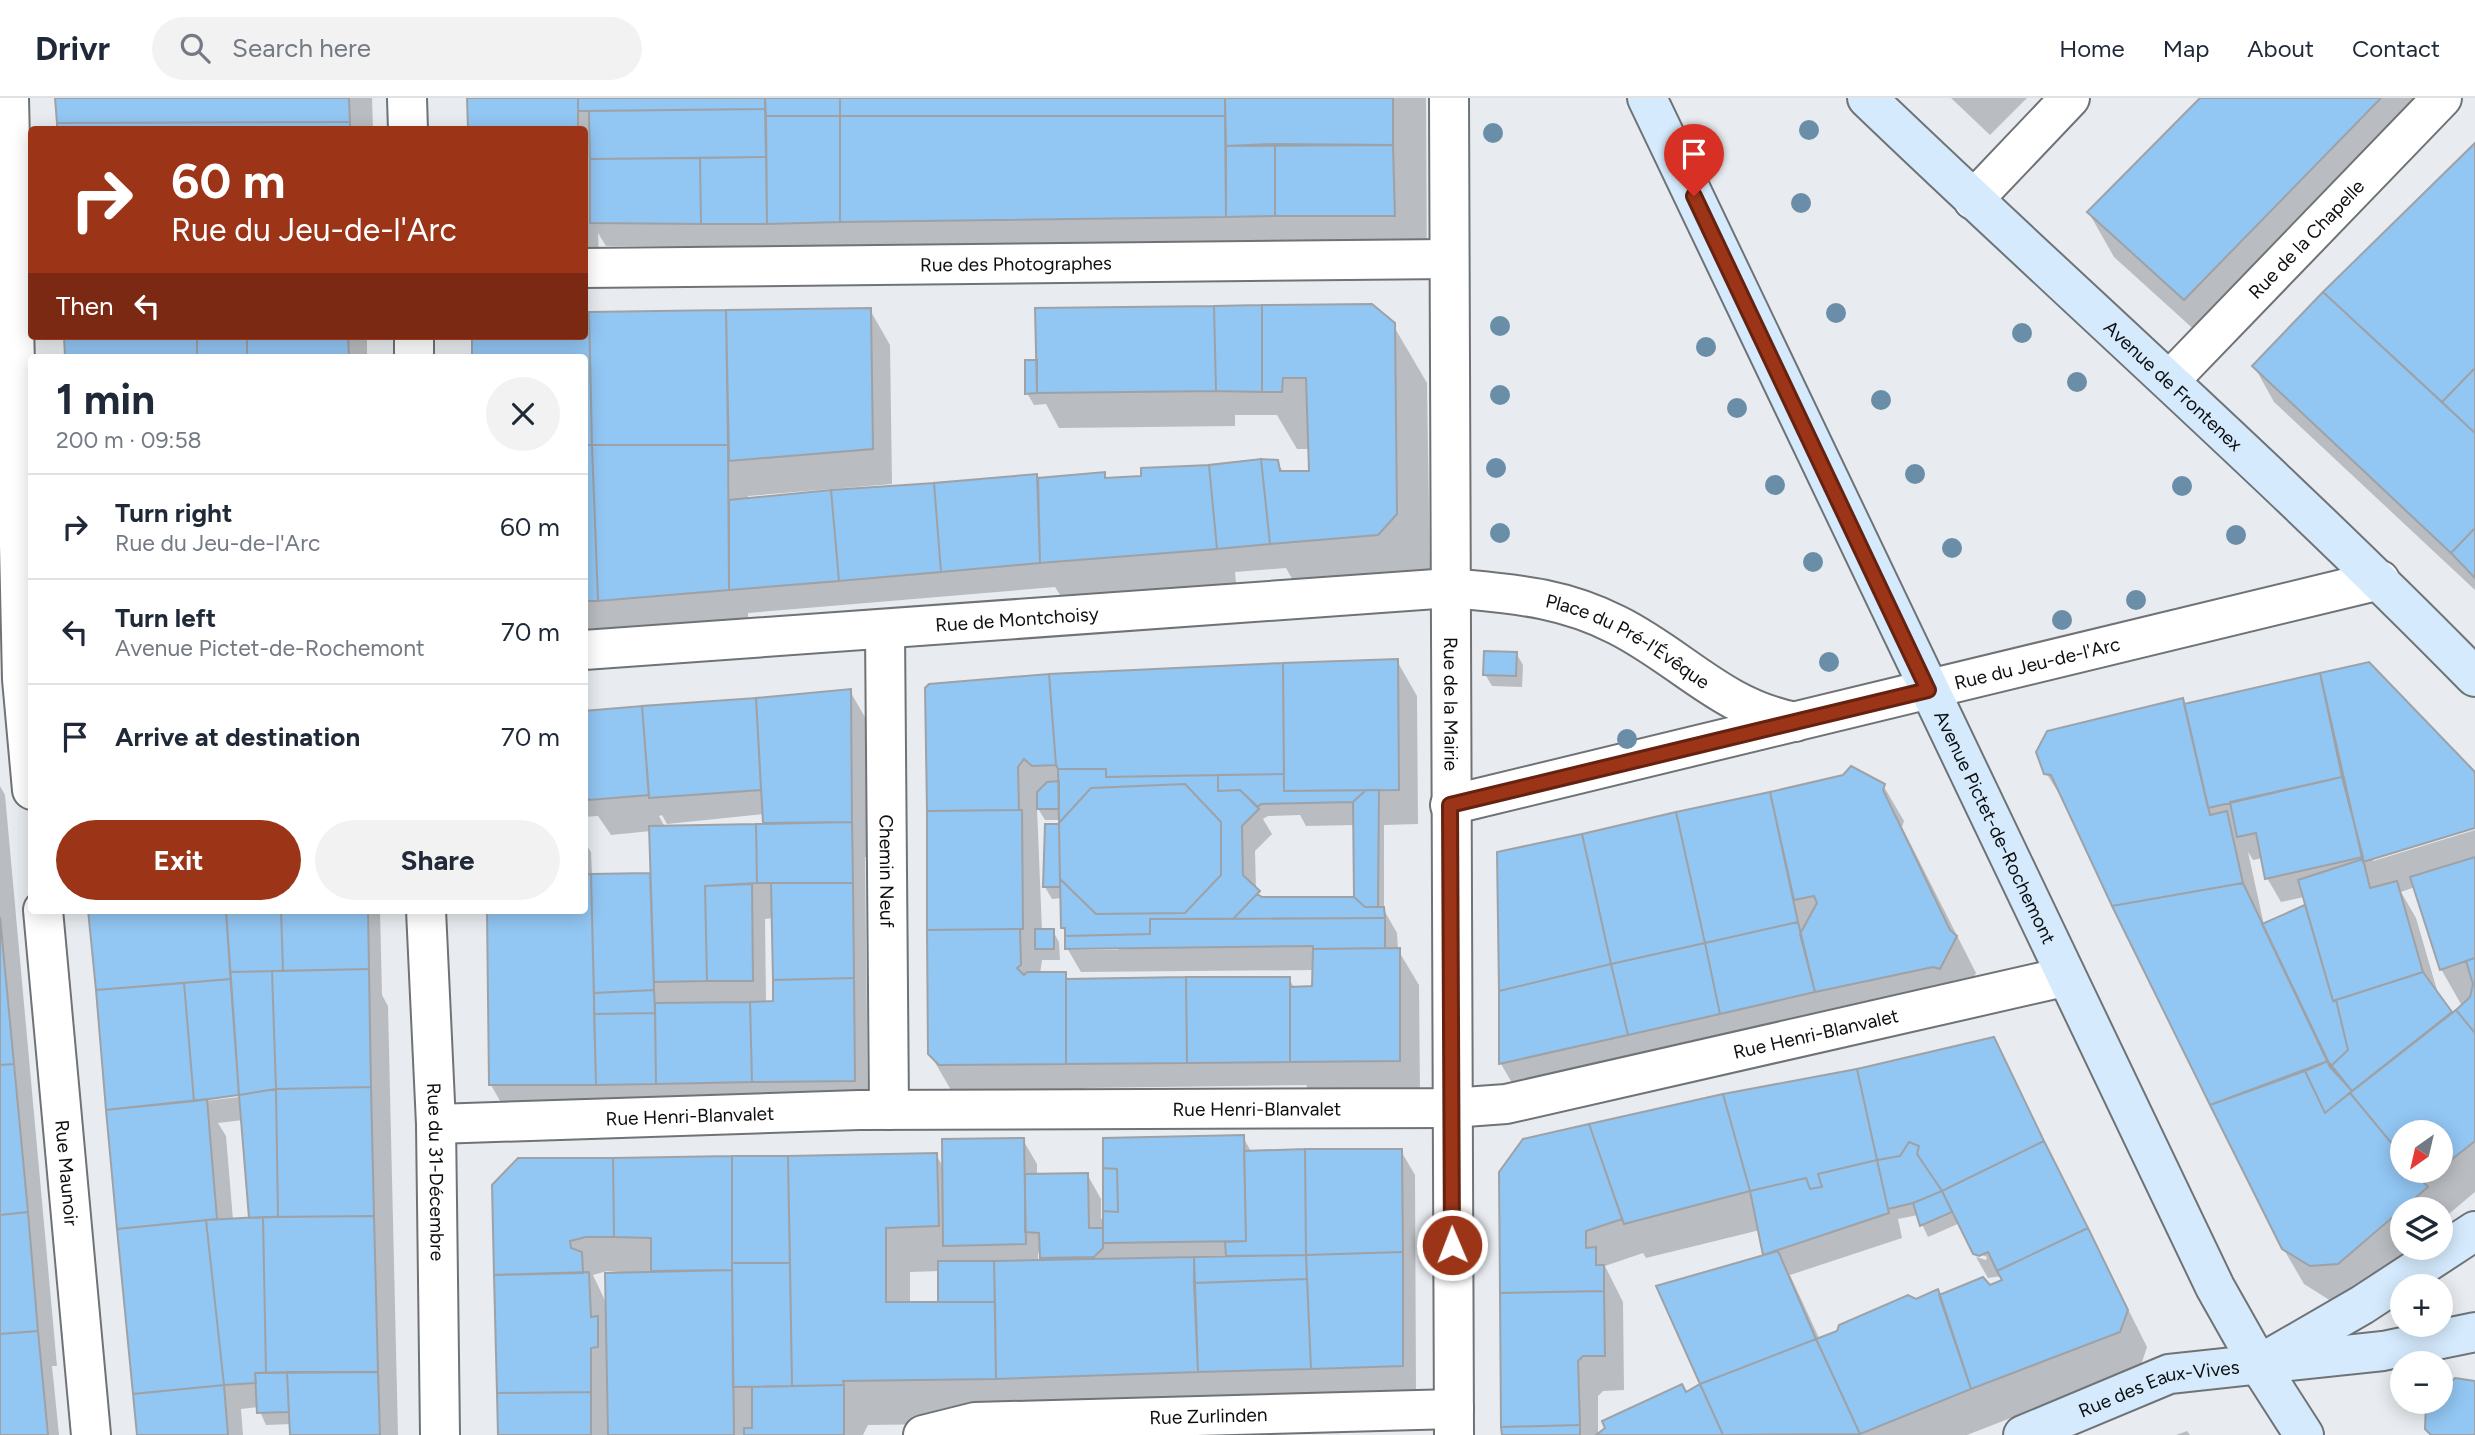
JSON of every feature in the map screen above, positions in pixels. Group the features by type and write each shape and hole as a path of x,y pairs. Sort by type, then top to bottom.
{"street":[{"path":"9,98 18,679 28,758"},
{"path":"407,98 408,126"},
{"name":"Rue de la Mairie","path":"1448,98 1454,1422"},
{"name":"Avenue Pictet-de-Rochemont","path":"1647,98 2064,977 2215,1287 2259,1365 2304,1435"},
{"name":"Avenue de Frontenex","path":"1867,98 1973,200 2170,380 2380,580 2475,677"},
{"path":"1973,200 2070,98"},
{"name":"Rue de la Chapelle","path":"2170,380 2442,98"},
{"name":"Rue des Photographes","path":"588,268 1449,259"},
{"name":"Rue du Jeu-de-l'Arc","path":"1450,805 2380,580"},
{"name":"Rue de Montchoisy","path":"588,650 885,631 1450,588"},
{"name":"Place du Pré-l'Évêque","path":"1450,588 1536,595 1589,612 1618,625 1736,703 1770,717 1795,722"},
{"name":"Chemin Neuf","path":"885,631 889,1110"},
{"name":"Rue Maunoir","path":"43,914 91,1435"},
{"name":"Rue du 31-Décembre","path":"426,914 436,1124 440,1435"},
{"name":"Rue Henri-Blanvalet","path":"436,1124 889,1110 1451,1108 1506,1104 2064,977"},
{"path":"2259,1365 2362,1305 2475,1231"},
{"name":"Rue des Eaux-Vives","path":"2023,1435 2169,1374 2383,1351 2475,1332"},
{"name":"Rue Zurlinden","path":"923,1435 975,1422 1454,1422"}],"building":[{"path":"55,98 349,98 350,122 57,123"},
{"path":"467,98 578,98 578,126 468,126"},
{"path":"578,98 765,98 765,109 578,111"},
{"path":"765,98 840,98 840,116 766,116"},
{"path":"840,98 1225,98 1225,116 840,116"},
{"path":"1225,98 1393,98 1393,145 1226,146"},
{"path":"2200,98 2381,98 2184,300 2087,212"},
{"path":"765,109 766,157 590,159 589,111"},
{"path":"766,116 840,116 840,222 767,224"},
{"path":"840,116 1225,116 1226,217 840,222"},
{"path":"350,122 350,126 57,126 57,123"},
{"path":"2475,143 2475,368 2442,402 2323,292"},
{"path":"1275,144 1275,216 1226,217 1226,146"},
{"path":"1275,144 1393,145 1395,216 1275,216"},
{"path":"766,157 767,224 701,224 700,158"},
{"path":"700,158 701,224 590,223 590,159"},
{"path":"2323,292 2475,433 2475,528 2451,553 2252,366"},
{"path":"1372,304 1395,323 1397,514 1378,535 1270,544 1261,459 1278,460 1280,471 1309,471 1306,378 1283,378 1282,392 1262,392 1262,305"},
{"path":"1262,305 1262,392 1216,391 1214,306"},
{"path":"1214,306 1216,391 1037,393 1035,308"},
{"path":"871,308 873,449 729,461 726,310"},
{"path":"726,310 728,445 592,445 589,312"},
{"path":"589,312 592,445 588,445 588,354 472,354 472,340 588,340"},
{"path":"64,340 197,340 197,354 65,354"},
{"path":"197,340 247,340 247,354 197,354"},
{"path":"247,340 348,340 349,354 247,354"},
{"path":"1025,360 1037,360 1037,393 1025,394"},
{"path":"2475,368 2475,433 2442,402"},
{"path":"588,445 592,445 598,601 588,601"},
{"path":"592,445 728,445 729,590 598,601"},
{"path":"1261,459 1270,544 1217,549 1209,465"},
{"path":"1209,465 1217,549 1040,563 1038,478 1105,472 1105,478 1141,476 1141,468"},
{"path":"1037,474 1040,563 941,572 934,483"},
{"path":"934,483 941,572 839,581 831,490"},
{"path":"831,490 839,581 729,590 729,500"},
{"path":"2475,528 2475,578 2451,553"},
{"path":"1484,651 1517,652 1516,676 1483,675"},
{"path":"1398,659 1399,790 1284,791 1283,663"},
{"path":"2369,662 2475,772 2475,828 2363,862 2320,673"},
{"path":"1283,663 1284,774 1106,777 1106,769 1058,769 1056,765 1049,674"},
{"path":"2320,673 2342,777 2208,808 2184,704"},
{"path":"1049,674 1056,765 1032,766 1024,759 1018,767 1019,810 927,811 925,688 929,684"},
{"path":"851,689 852,822 763,823 756,698"},
{"path":"756,698 761,790 649,798 642,706"},
{"path":"2183,698 2210,815 2227,811 2243,883 2112,906 2051,775 2044,774 2036,752 2047,731"},
{"path":"642,706 649,795 588,799 588,711"},
{"path":"1851,766 1885,784 1883,790 1950,930 1957,936 1940,969 1933,967 1815,992 1800,934 1817,903 1814,896 1794,900 1770,792 1843,775"},
{"path":"1058,769 1106,769 1106,777 1218,775 1218,791 1240,790 1259,809 1242,826 1243,875 1260,891 1233,919 1150,919 1150,934 1065,936 1065,928 1061,928 1060,879 1096,914 1185,913 1221,875 1221,822 1185,784 1091,788 1059,823"},
{"path":"1284,774 1284,791 1366,790 1353,802 1261,804 1258,807 1240,790 1218,791 1218,775"},
{"path":"2342,777 2363,857 2265,879 2256,833 2237,837 2230,802"},
{"path":"1059,781 1059,809 1037,809 1037,792 1047,782"},
{"path":"1185,784 1221,822 1221,875 1185,913 1096,914 1060,879 1059,823 1091,788"},
{"path":"1366,790 1379,790 1378,907 1365,907 1354,897 1353,802"},
{"path":"1770,792 1798,922 1705,943 1676,812"},
{"path":"1022,810 1023,929 927,930 927,811"},
{"path":"1676,812 1705,943 1611,964 1582,834"},
{"path":"852,822 853,883 757,883 756,824"},
{"path":"756,824 757,883 705,886 707,981 654,982 649,826"},
{"path":"1045,824 1059,824 1060,887 1043,887"},
{"path":"1582,834 1611,964 1499,991 1497,852"},
{"path":"2475,857 2475,958 2440,970 2410,877"},
{"path":"2363,859 2370,888 2397,881 2423,972 2333,1001 2298,880"},
{"path":"650,873 654,990 594,993 591,874"},
{"path":"588,874 591,874 596,1085 489,1085 487,914 588,914"},
{"path":"771,883 853,883 854,978 773,980"},
{"path":"2243,883 2328,1061 2210,1105 2112,906"},
{"path":"752,884 753,981 707,981 705,886"},
{"path":"1257,894 1262,897 1354,897 1365,907 1384,907 1385,918 1233,919"},
{"path":"2305,905 2333,1001 2336,1000 2348,1050 2330,1067 2262,924"},
{"path":"88,914 226,914 231,979 96,990"},
{"path":"226,914 281,914 283,971 230,972"},
{"path":"281,914 368,914 369,969 283,971"},
{"path":"0,917 14,1064 0,1065"},
{"path":"1385,918 1385,948 1313,949 1313,946 1065,949 1065,936 1150,934 1150,919"},
{"path":"1798,922 1815,992 1720,1014 1705,943"},
{"path":"1020,929 1021,965 1017,968 1024,975 1027,972 1066,972 1066,1064 939,1065 928,1054 927,930"},
{"path":"1035,929 1054,929 1054,949 1035,949"},
{"path":"1705,943 1720,1014 1628,1035 1611,964"},
{"path":"1400,948 1400,1061 1290,1062 1290,987 1312,986 1313,949"},
{"path":"2475,958 2475,1033 2456,1010 2470,997 2473,984 2466,961"},
{"path":"1611,964 1628,1035 1499,1064 1499,991"},
{"path":"369,969 371,1087 276,1089 272,971"},
{"path":"272,971 276,1089 239,1095 230,972"},
{"path":"2423,972 2452,1012 2352,1091 2330,1067 2348,1050 2336,1000"},
{"path":"1186,977 1187,1063 1066,1064 1066,979"},
{"path":"1186,977 1290,977 1290,1062 1187,1063"},
{"path":"854,978 855,1081 752,1082 750,1002 773,1001 773,980"},
{"path":"231,979 239,1095 194,1101 184,983"},
{"path":"184,983 194,1101 106,1110 96,990"},
{"path":"654,990 655,1013 594,1014 594,993"},
{"path":"750,1002 752,1082 656,1084 655,1003"},
{"path":"2456,1010 2475,1033 2475,1141 2454,1158 2454,1120 2390,1120 2390,1141 2350,1093"},
{"path":"655,1013 656,1084 596,1085 594,1014"},
{"path":"1994,1037 2044,1141 1942,1191 1917,1154 1919,1146 1909,1142 1900,1156 1877,1160 1857,1069"},
{"path":"2328,1061 2352,1091 2325,1113 2305,1071"},
{"path":"14,1064 28,1212 0,1215 0,1065"},
{"path":"1857,1069 1877,1160 1818,1174 1822,1187 1810,1189 1806,1178 1750,1191 1723,1094"},
{"path":"2305,1071 2325,1113 2350,1093 2390,1141 2390,1183 2424,1183 2428,1187 2416,1197 2390,1197 2390,1220 2338,1264 2310,1266 2282,1249 2210,1105"},
{"path":"371,1087 374,1216 278,1217 276,1089"},
{"path":"276,1089 278,1217 249,1218 239,1095"},
{"path":"1723,1094 1750,1191 1624,1224 1589,1124"},
{"path":"207,1099 217,1219 117,1229 106,1110"},
{"path":"1589,1124 1622,1219 1586,1231 1586,1248 1596,1247 1596,1265 1604,1265 1604,1291 1500,1293 1499,1172 1523,1139"},
{"path":"1244,1135 1246,1241 1103,1243 1103,1211 1118,1212 1117,1169 1103,1168 1103,1138"},
{"path":"1024,1138 1026,1244 943,1246 942,1139"},
{"path":"2044,1141 2088,1228 1997,1271 1988,1252 1979,1256 1973,1254 1942,1191"},
{"path":"1909,1142 1919,1146 1917,1154 1942,1191 1913,1203 1888,1209 1877,1160 1900,1156"},
{"path":"1305,1149 1402,1149 1403,1252 1306,1255"},
{"path":"1305,1149 1306,1255 1226,1256 1225,1242 1246,1241 1244,1151"},
{"path":"937,1153 939,1226 886,1228 886,1302 995,1302 996,1379 843,1381 844,1385 792,1386 788,1156"},
{"path":"732,1156 788,1156 790,1263 732,1263"},
{"path":"732,1156 732,1270 651,1271 651,1238 614,1237 613,1158"},
{"path":"518,1158 613,1158 614,1237 586,1237 570,1241 571,1248 582,1252 583,1273 494,1275 492,1185"},
{"path":"1877,1160 1889,1213 1763,1255 1750,1191 1806,1178 1810,1189 1822,1187 1818,1174"},
{"path":"1103,1168 1117,1169 1118,1212 1103,1211"},
{"path":"1088,1173 1089,1228 1103,1228 1103,1248 1094,1257 1040,1258 1039,1233 1025,1232 1025,1174"},
{"path":"1942,1191 1952,1212 1920,1226 1913,1203"},
{"path":"28,1212 38,1331 0,1334 0,1215"},
{"path":"374,1216 378,1372 266,1373 263,1217"},
{"path":"263,1217 266,1373 255,1373 256,1383 224,1385 206,1220"},
{"path":"206,1220 224,1385 133,1394 117,1229"},
{"path":"2088,1228 2128,1310 2120,1332 1971,1389 1939,1295 1983,1277 1990,1285 2002,1280 1997,1271"},
{"path":"1778,1251 1816,1339 1700,1384 1656,1286"},
{"path":"1403,1252 1403,1366 1311,1369 1306,1255"},
{"path":"1306,1255 1307,1279 1194,1283 1194,1257"},
{"path":"1194,1257 1198,1372 996,1379 994,1261"},
{"path":"938,1261 994,1261 995,1302 938,1302"},
{"path":"732,1263 790,1263 792,1386 733,1387"},
{"path":"732,1270 734,1435 608,1435 605,1273"},
{"path":"589,1272 591,1317 598,1316 598,1347 591,1348 591,1392 497,1393 494,1275"},
{"path":"1307,1279 1311,1369 1198,1372 1194,1283"},
{"path":"1938,1289 1971,1389 1860,1434 1816,1339 1837,1331 1839,1325 1908,1295 1916,1299"},
{"path":"1604,1291 1605,1356 1583,1356 1578,1361 1580,1425 1501,1427 1500,1293"},
{"path":"38,1331 48,1435 0,1435 0,1334"},
{"path":"1816,1339 1860,1434 1723,1435 1700,1384"},
{"path":"287,1372 378,1372 380,1435 290,1435"},
{"path":"287,1372 289,1412 257,1413 255,1373"},
{"path":"2453,1380 2475,1381 2475,1435 2431,1435 2425,1429 2426,1414 2453,1414"},
{"path":"1682,1384 1686,1392 1700,1384 1723,1435 1596,1435 1605,1428 1602,1421"},
{"path":"224,1385 228,1435 137,1435 133,1394"},
{"path":"844,1385 844,1435 744,1435 744,1428 752,1428 752,1387"},
{"path":"591,1392 591,1435 498,1435 497,1393"},
{"path":"1580,1425 1580,1435 1502,1435 1501,1427"}],"route":[{"path":"1452,1245 1450,805 1928,690 1894,613 1694,196"}]}
